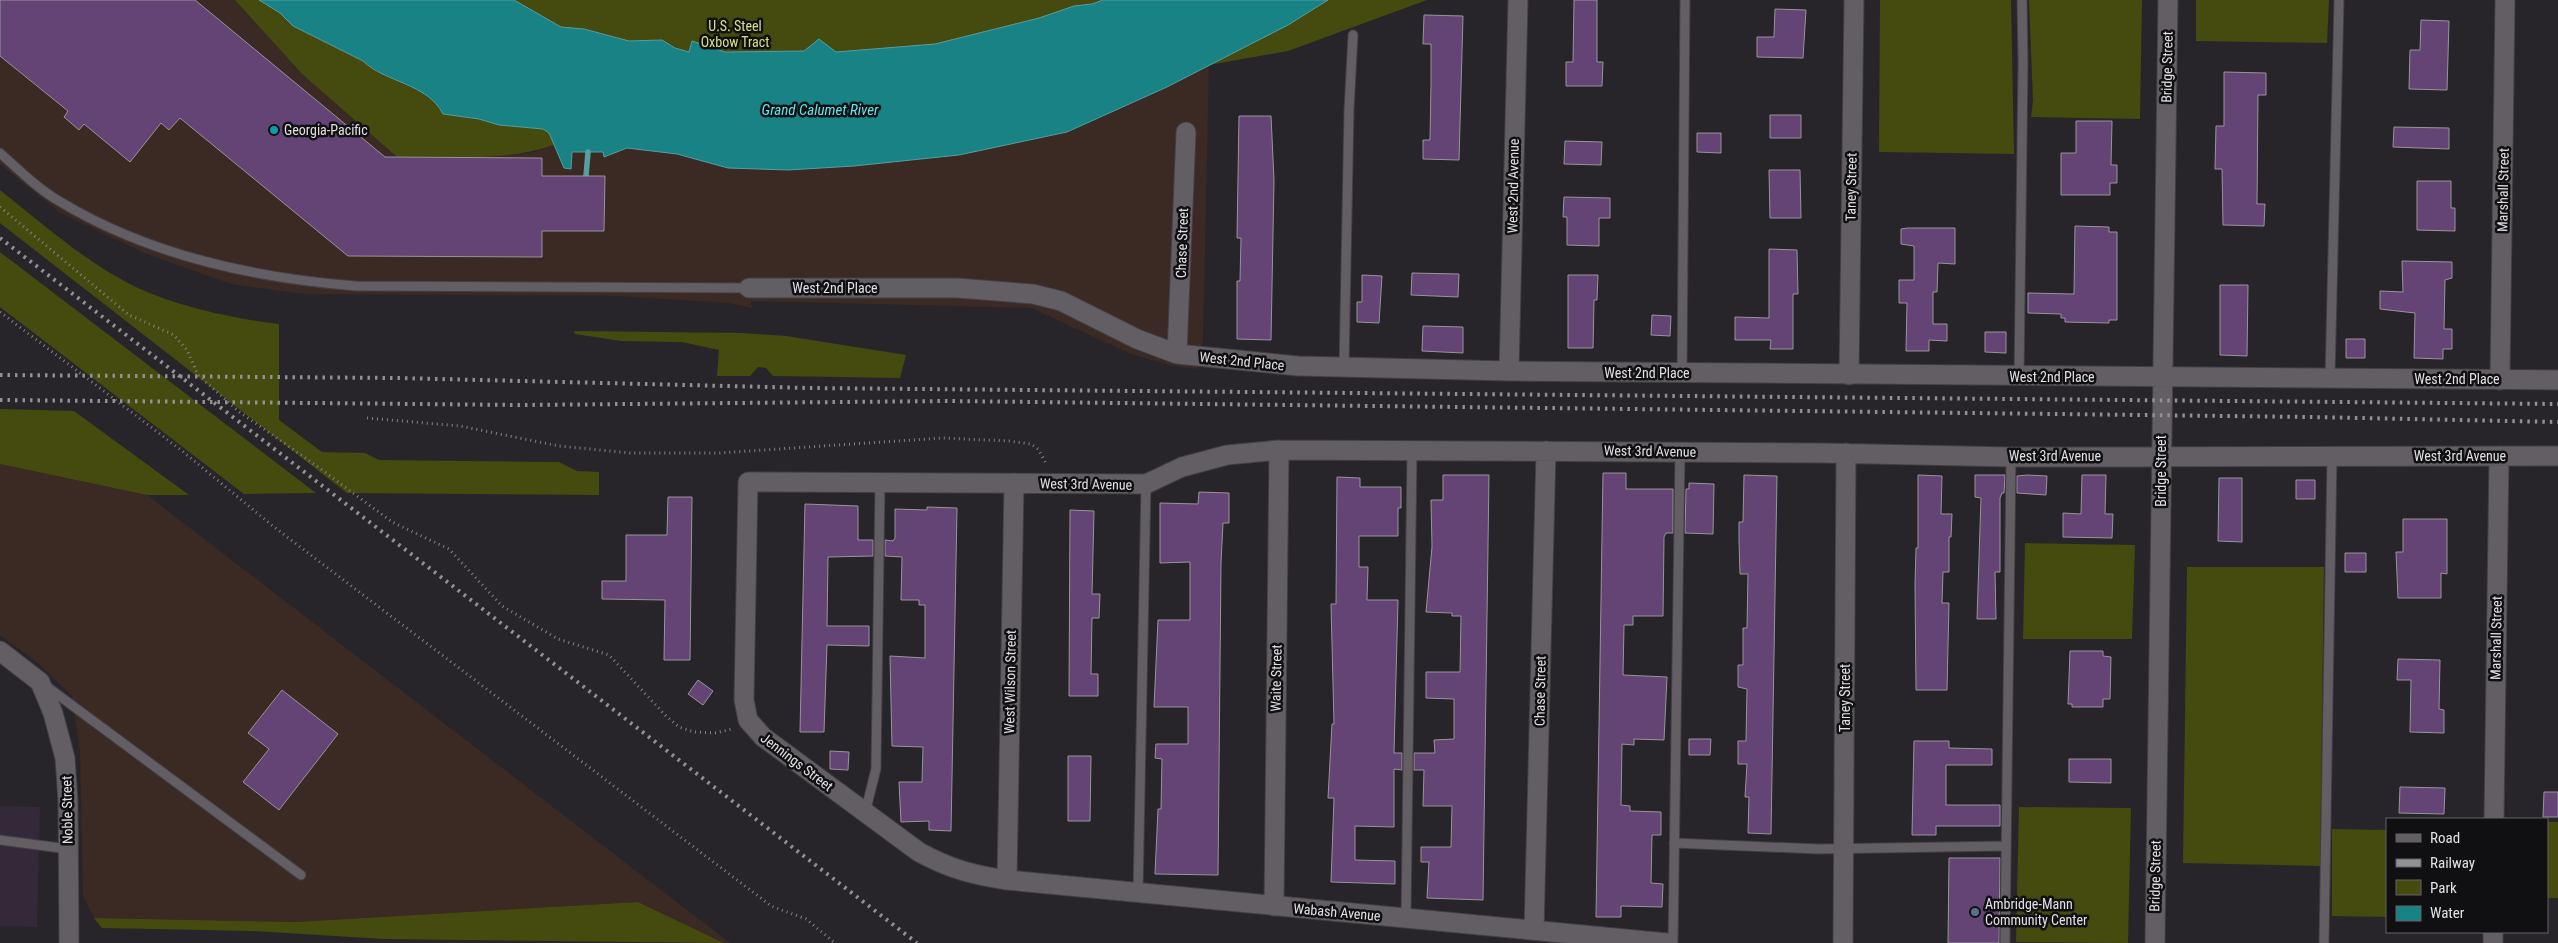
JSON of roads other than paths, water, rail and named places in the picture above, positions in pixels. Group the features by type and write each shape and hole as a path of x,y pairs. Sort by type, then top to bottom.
{"street":[{"name":"West 2nd Avenue","path":"1509,371 1518,0"},
{"name":"Taney Street","path":"1849,375 1854,0"},
{"name":"Bridge Street","path":"2154,943 2168,0"},
{"name":"Marshall Street","path":"2500,380 2506,0"},
{"name":"Chase Street","path":"1177,354 1186,132"},
{"name":"West 2nd Place","path":"749,288 957,288 1033,294 1062,301 1137,339 1177,354 1344,368 1849,375 2558,380"},
{"name":"West 3rd Avenue","path":"748,720 744,700 748,482 1146,484 1182,467 1227,455 1279,450 1846,453 2011,457 2558,456"},
{"name":"Waite Street","path":"1274,906 1279,450"},
{"name":"Chase Street","path":"1534,930 1546,451"},
{"name":"Taney Street","path":"1843,943 1846,453"},
{"name":"Marshall Street","path":"2494,818 2499,456"},
{"name":"West Wilson Street","path":"1007,880 1014,483"},
{"path":"0,651 40,682"},
{"name":"Noble Street","path":"40,682 53,713 65,758 68,800 69,943"},
{"name":"Jennings Street","path":"748,720 763,737 919,852 940,864 970,874 1007,880"},
{"name":"Wabash Avenue","path":"1007,880 1666,943"}],"lane":[{"path":"1682,373 1685,0"},
{"path":"2018,376 2023,63 2022,0"},
{"path":"2330,378 2339,0"},
{"path":"1344,368 1348,110 1352,35"},
{"path":"0,153 43,190 78,212 148,243 241,271 313,283 356,286 749,288"},
{"path":"1406,918 1412,450"},
{"path":"1672,943 1680,452"},
{"path":"2324,943 2332,456"},
{"path":"2005,943 2011,457"},
{"path":"865,812 876,769 880,482"},
{"path":"1138,893 1146,484"},
{"path":"40,682 301,875"},
{"path":"0,840 68,849"},
{"path":"1674,844 1818,849 2006,846"}],"water":[{"name":"Grand Calumet River","path":"259,0 514,0 561,27 584,29 629,41 662,40 675,48 689,52 692,41 725,52 804,51 819,39 836,52 935,44 1039,18 1074,6 1092,4 1103,0 1328,0 1288,25 1167,87 1067,132 959,155 854,166 788,170 728,168 677,154 627,148 604,157 603,152 572,152 571,169 564,168 549,133 543,129 499,125 479,119 443,114 436,104 417,89 383,74 363,61 293,26 280,13"}],"waterway":[{"path":"586,176 588,152"}],"railway":[{"path":"0,238 917,943"},
{"path":"0,375 397,378 810,388 2558,404"},
{"path":"0,400 521,405 948,401 2311,417 2558,422"}],"place":[{"name":"Georgia-Pacific","path":"274,130"},
{"name":"Ambridge-Mann Community Center","path":"1975,912"}],"park label":[{"name":"U.S. Steel Oxbow Tract","path":"735,34"}]}
